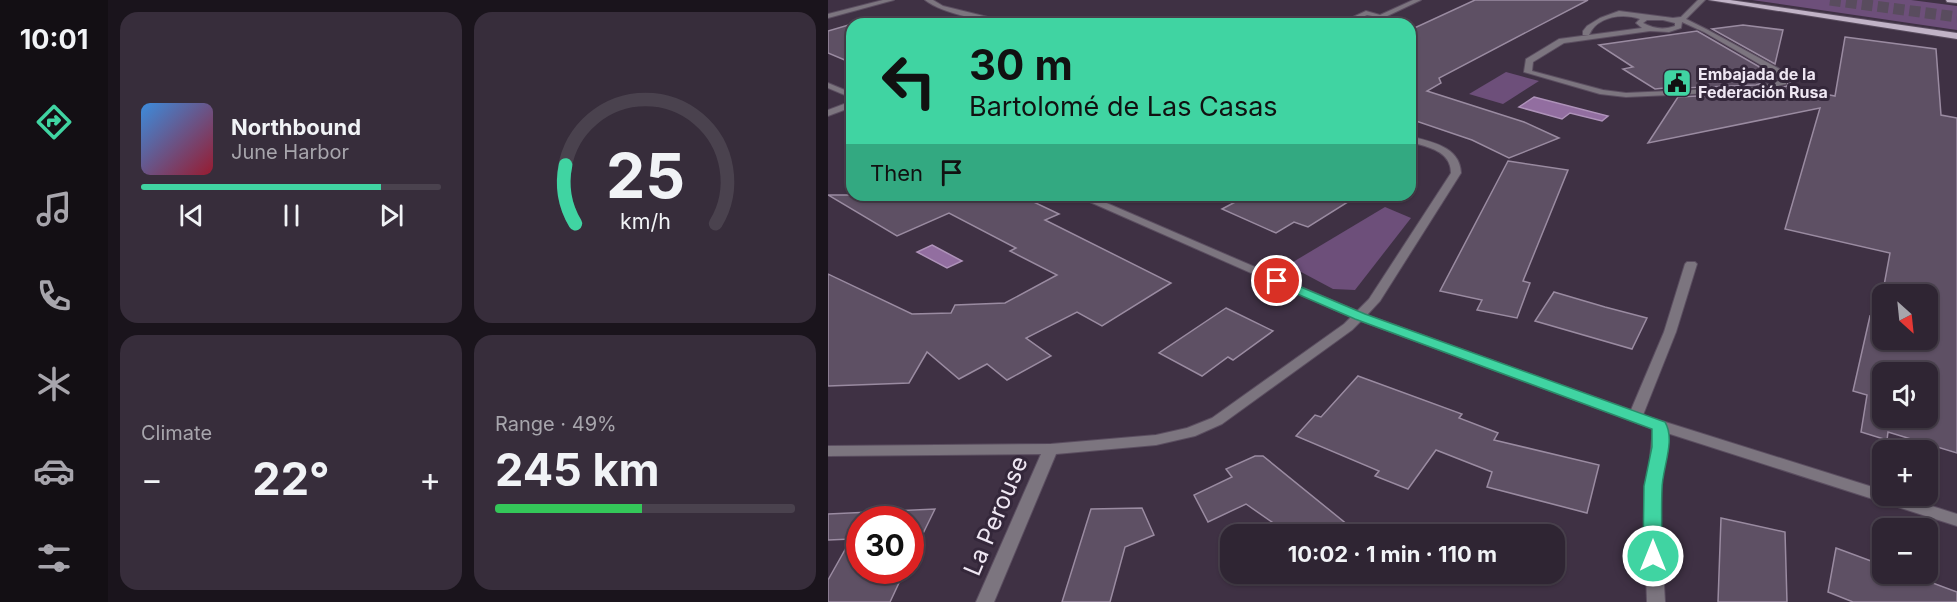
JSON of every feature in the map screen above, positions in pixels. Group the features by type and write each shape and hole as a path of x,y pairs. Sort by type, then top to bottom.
{"main road":[{"path":"1713,0 1957,36"},
{"path":"1950,0 1957,1"}],"street":[{"path":"828,16 891,0"},
{"path":"928,0 934,5 982,18"},
{"path":"1355,18 1366,13 1381,17 1418,0"},
{"path":"1677,20 1702,0"},
{"path":"949,1 964,13"},
{"path":"1586,33 1585,30 1612,13 1629,13 1645,18 1677,20 1706,31 1784,75 1783,82 1756,89 1626,95 1603,92 1528,72 1529,61 1562,41 1650,29 1676,29 1679,25 1677,20"},
{"path":"1645,18 1639,23 1650,29"},
{"path":"828,85 846,93"},
{"path":"828,113 846,106"},
{"path":"828,451 1051,449 1156,440 1190,432 1217,421 1360,316 1374,301 1456,173 1457,167 1451,155 1416,141"},
{"path":"1093,201 1360,316 1660,426 1957,520"},
{"path":"1635,417 1670,332 1691,264"},
{"path":"1656,602 1653,556 1653,486 1660,447 1660,426"},
{"name":"La Perouse","path":"985,602 1051,449"}],"shaded area":[{"path":"1752,0 1911,0 1957,6 1957,30"},
{"path":"1506,72 1539,81 1503,104 1469,94"},
{"path":"1534,97 1608,116 1602,121 1570,113 1562,119 1519,107"},
{"path":"1385,207 1411,218 1355,290 1333,289 1288,265"},
{"path":"932,245 962,261 947,268 917,252"}],"building":[{"path":"1475,0 1588,0 1439,78 1441,83 1427,91 1524,122 1559,138 1509,158 1472,140 1416,121 1416,27"},
{"path":"1743,25 1783,30 1775,64 1712,29"},
{"path":"846,26 846,60 828,53 828,31"},
{"path":"1697,31 1777,79 1756,85 1683,88 1685,86 1655,89 1623,69 1633,67 1599,45"},
{"path":"1845,37 1936,49 1941,115 1957,118 1957,453 1938,447 1938,440 1914,440 1888,432 1887,440 1861,432 1867,395 1853,391 1870,316 1872,316 1872,350 1938,350 1938,284 1884,284 1890,253 1785,229 1820,108 1648,143 1678,97 1756,93 1787,86 1788,82 1823,100 1825,94 1835,96"},
{"path":"1508,161 1568,170 1523,281 1530,283 1517,318 1477,310 1482,300 1440,291"},
{"path":"828,195 846,195 846,201 1032,201 1059,214 1045,220 1171,283 1102,326 1077,312 1026,338 1051,356 1007,380 987,364 959,379 927,352 909,383 828,386 828,274 912,314 951,313 955,305 1005,303 1057,275 1010,251 1016,248 949,213 897,236"},
{"path":"1237,201 1349,201 1308,227 1294,222 1276,233 1222,209"},
{"path":"1554,292 1647,318 1632,349 1535,321"},
{"path":"1226,308 1273,331 1233,360 1228,357 1202,376 1159,353"},
{"path":"1358,376 1462,414 1459,418 1498,433 1494,440 1599,465 1587,513 1487,487 1492,472 1436,450 1408,489 1375,476 1379,471 1296,436 1315,415 1321,417"},
{"path":"1255,456 1263,456 1347,524 1275,524 1246,504 1208,522 1194,495 1232,477 1226,469"},
{"path":"1142,508 1154,535 1125,547 1110,602 1062,602 1091,509"},
{"path":"935,509 924,531 924,510"},
{"path":"846,513 846,539 828,540 828,514"},
{"path":"1721,518 1785,532 1787,602 1718,602"},
{"path":"846,548 846,584 898,584 890,602 828,602 828,580"},
{"path":"1836,548 1872,561 1872,584 1936,584 1957,592 1957,602 1853,602 1828,592"}],"tunnel":[{"path":"1830,0 1957,17"}],"place":[{"name":"Embajada de la Federación Rusa","path":"1677,83"}],"route":[{"path":"1277,281 1360,316 1660,426 1660,447 1653,486 1653,556"}]}
